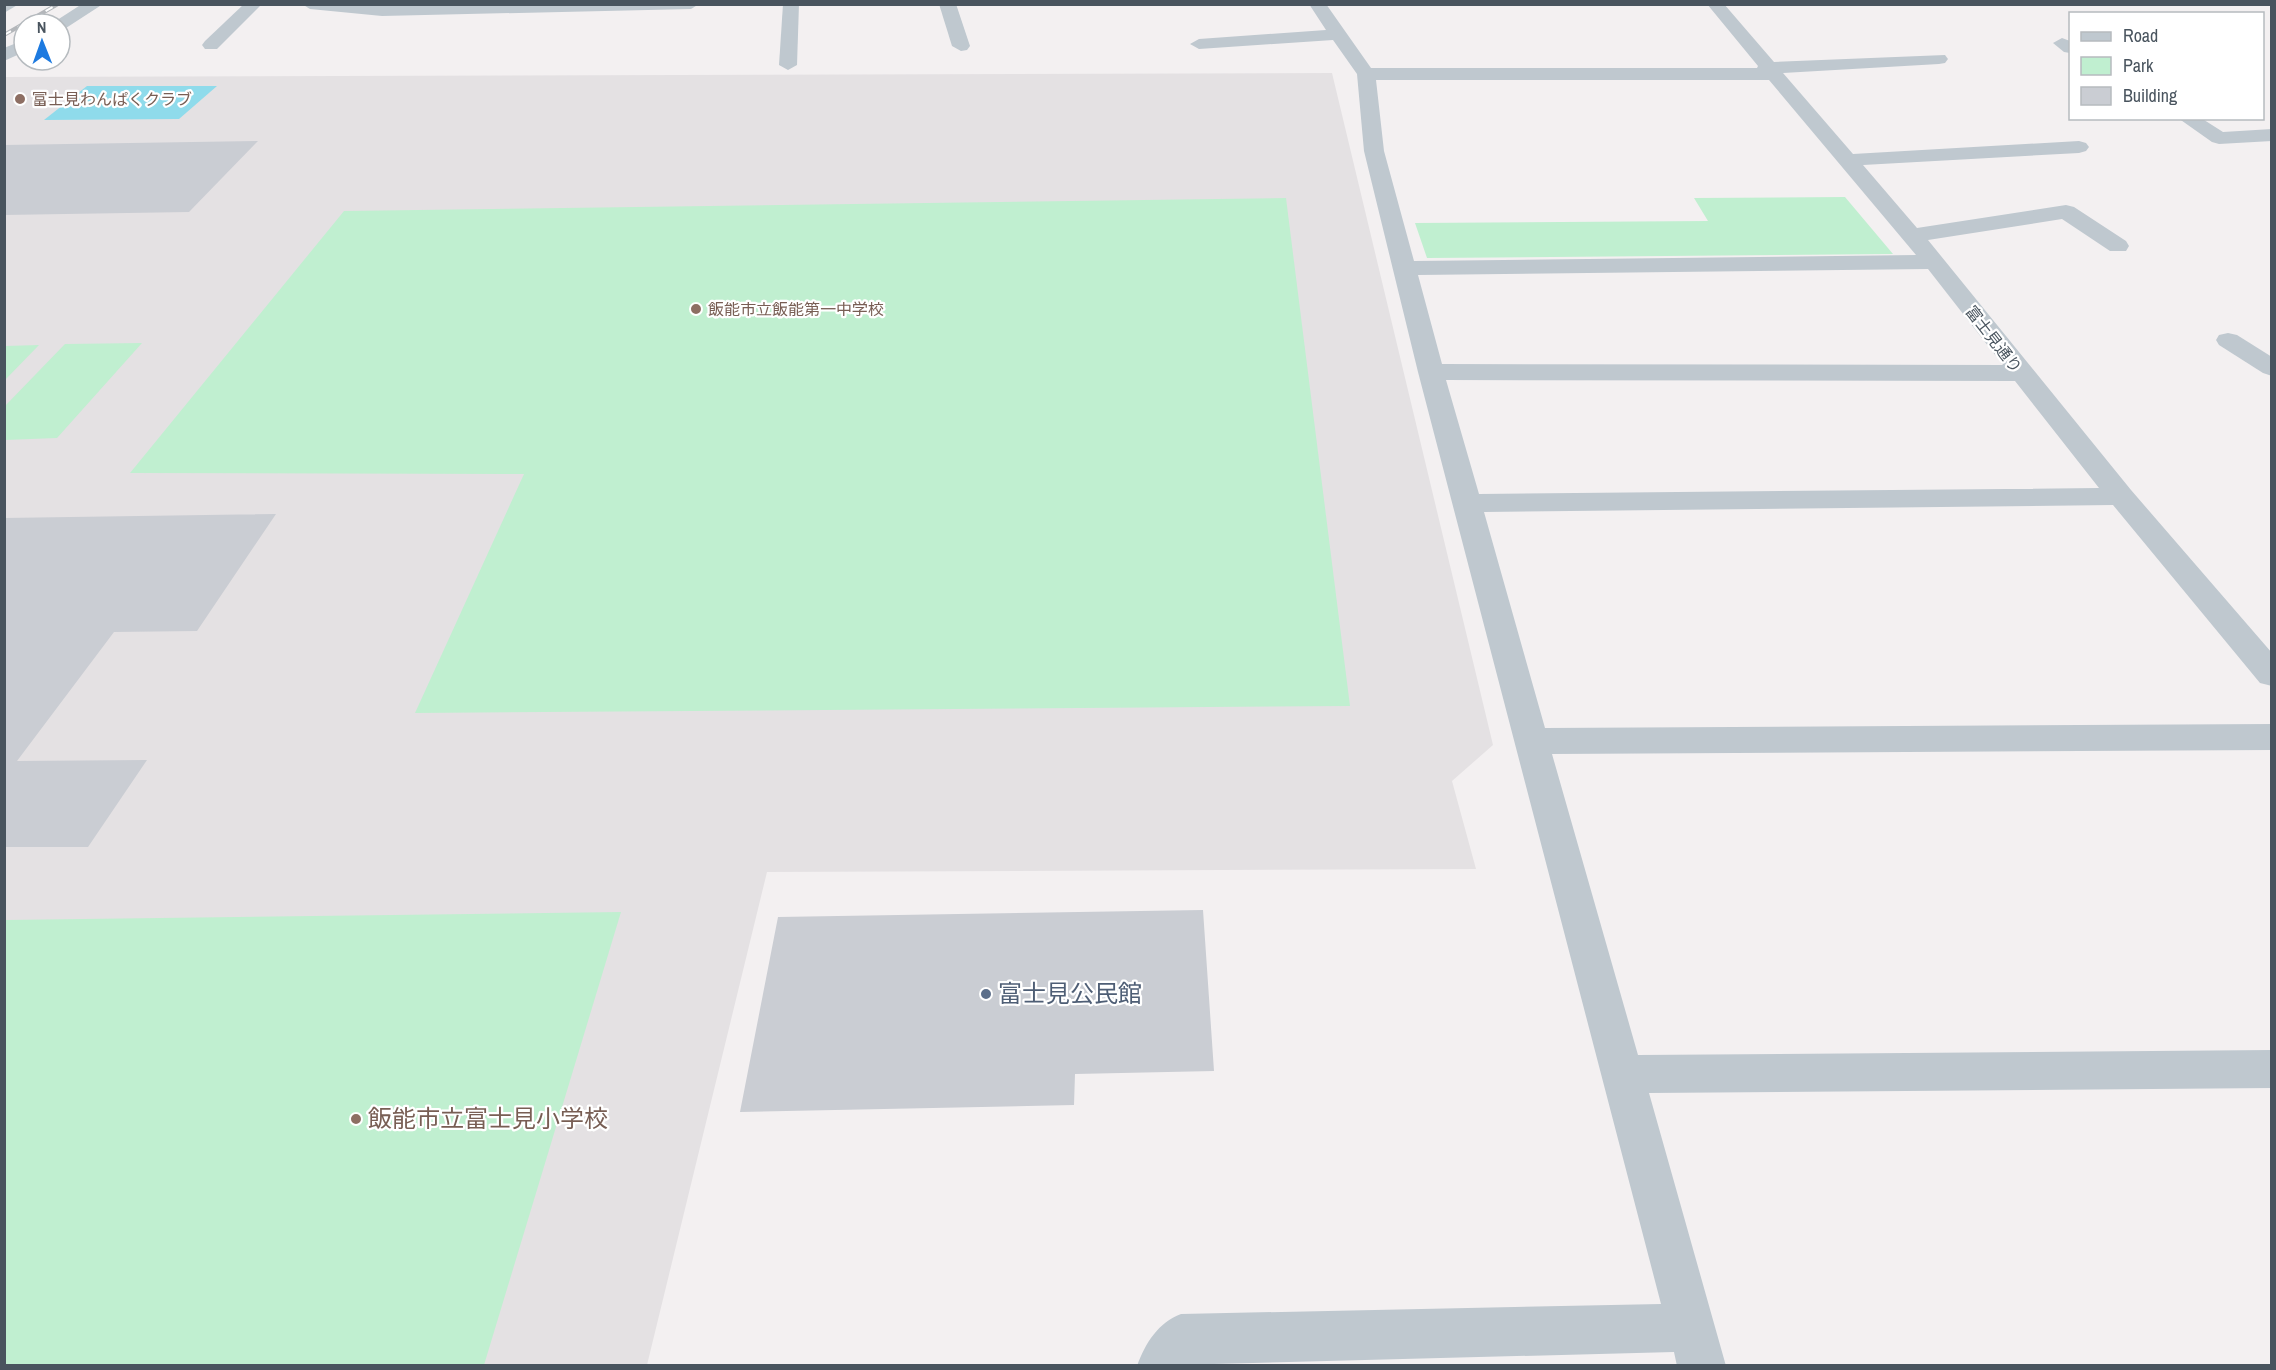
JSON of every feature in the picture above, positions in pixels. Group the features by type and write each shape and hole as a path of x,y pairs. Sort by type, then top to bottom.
{"street":[{"path":"4,8 10,4"},
{"path":"72,17 95,4"},
{"path":"211,45 254,4"},
{"path":"310,4 382,11 691,4"},
{"path":"788,65 791,4"},
{"path":"947,4 961,46"},
{"path":"1161,1365 1181,1338 1696,1347 1431,372 1374,151 1366,74 1317,4"},
{"name":"富士見通り","path":"1714,4 1768,71 1848,160 1934,262 2121,496 2269,668"},
{"path":"1199,44 1339,34"},
{"path":"1366,74 1768,71 1940,59"},
{"path":"2190,120 2219,138 2271,135"},
{"path":"1848,160 2079,147"},
{"path":"1912,236 2066,212 2118,246"},
{"path":"1405,268 1934,262"},
{"path":"2228,340 2271,368"},
{"path":"1431,372 2021,373"},
{"path":"1467,503 2121,496"},
{"path":"1531,741 2271,737"},
{"path":"1621,1074 2271,1069"}],"shaded area":[{"name":"飯能市立飯能第一中学校","path":"1332,73 1493,745 1452,781 1476,869 767,872 647,1365 5,1365 4,77"}],"green space":[{"path":"1845,197 1893,254 1427,258 1415,223 1708,221 1694,198"},
{"path":"1286,198 1350,706 415,713 524,474 130,473 344,211"},
{"path":"142,343 57,438 5,440 5,406 65,344"},
{"path":"39,345 5,380 5,346"},
{"path":"621,912 484,1365 5,1365 5,920"}],"water":[{"path":"87,86 217,86 179,119 44,120"}],"building":[{"path":"258,141 189,212 4,215 4,145"},
{"path":"276,514 197,631 114,632 17,761 147,760 88,847 4,847 4,518"},
{"name":"富士見公民館","path":"1203,910 1214,1071 1075,1074 1074,1105 740,1112 778,917"}],"railway":[{"path":"4,35 58,4"}],"place":[{"name":"富士見わんぱくクラブ","path":"20,99"},
{"name":"飯能市立飯能第一中学校","path":"696,309"},
{"name":"富士見公民館","path":"986,994"},
{"name":"飯能市立富士見小学校","path":"356,1119"}]}
